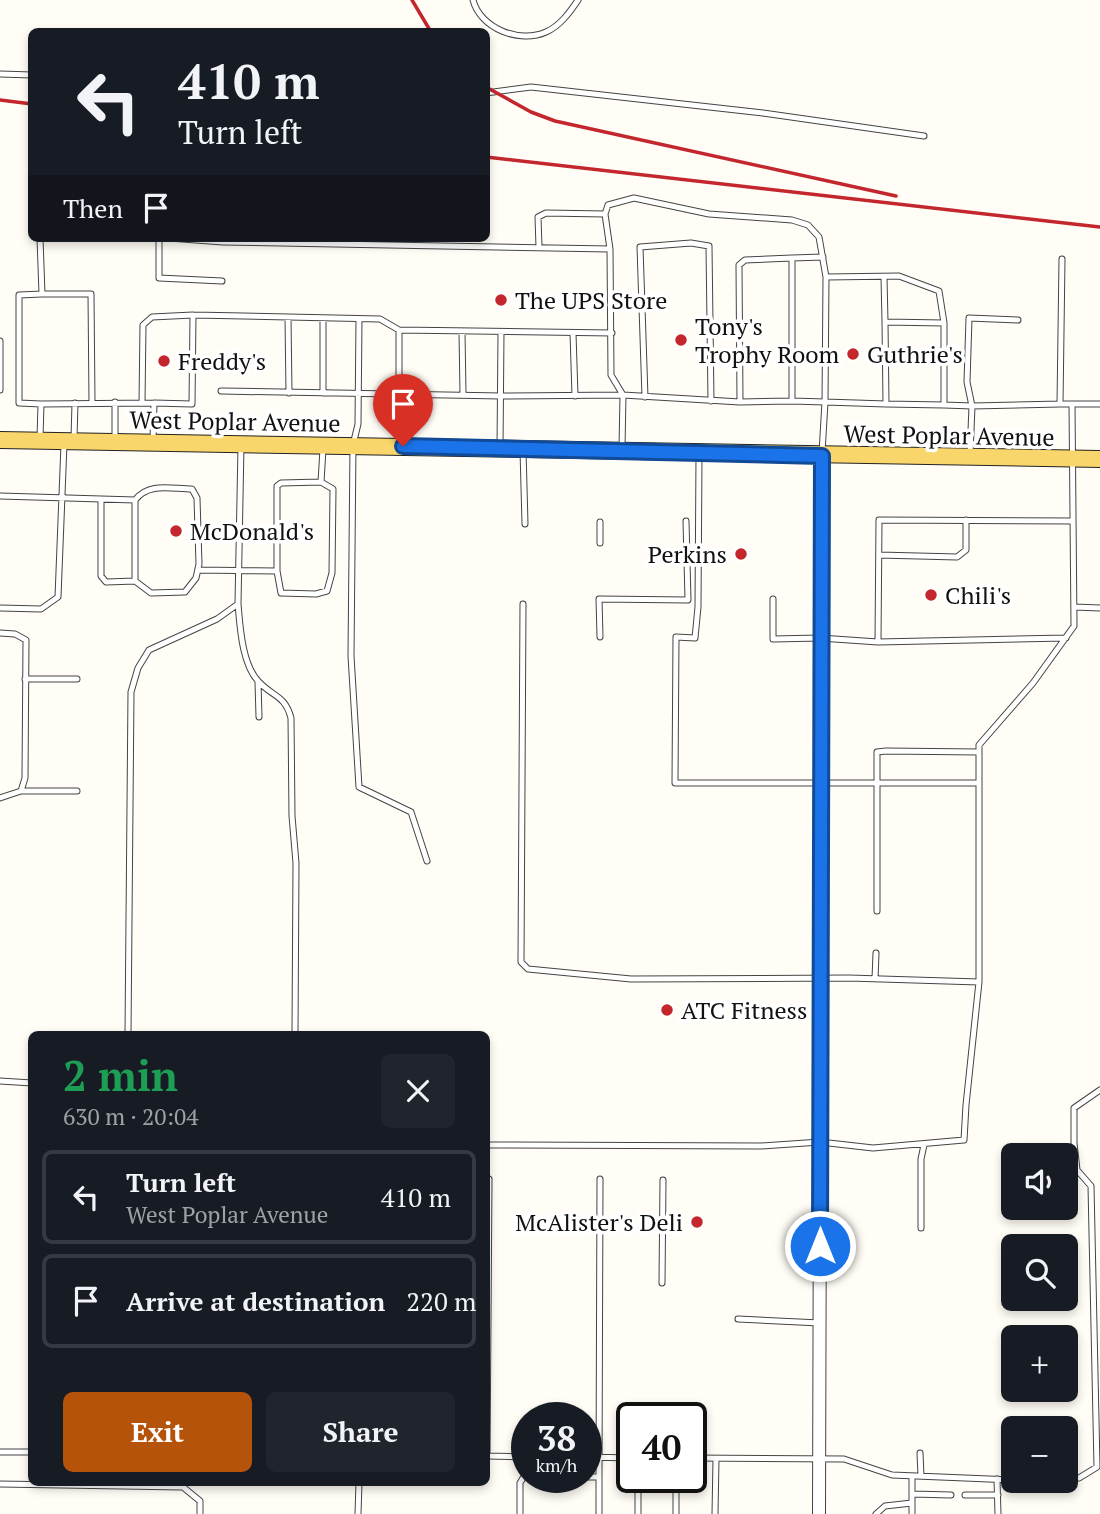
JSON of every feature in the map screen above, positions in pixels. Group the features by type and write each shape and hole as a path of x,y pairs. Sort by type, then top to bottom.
{"main road":[{"name":"West Poplar Avenue","path":"0,440 1100,459"}],"street":[{"path":"819,1514 822,456"}],"lane":[{"path":"472,0 476,12 495,29 522,35 546,32 569,14 578,0"},
{"path":"0,74 28,75"},
{"path":"490,92 531,87 763,113 924,136"},
{"path":"622,451 622,396 611,375 610,249 605,214 608,205 634,198 709,214 792,220 808,225 819,237 826,277 822,456"},
{"path":"539,247 538,218 546,214 605,214"},
{"path":"40,242 42,294"},
{"path":"159,242 159,278 222,281"},
{"path":"223,242 610,249"},
{"path":"645,397 640,247 691,243 709,246 711,401"},
{"path":"740,402 739,265 745,260 822,257"},
{"path":"792,258 792,401"},
{"path":"1060,404 1062,259"},
{"path":"826,277 899,276 939,291 944,323 944,405"},
{"path":"884,277 886,404"},
{"path":"92,403 91,294 19,295 19,403 192,404 193,315"},
{"path":"142,403 143,326 152,317 193,315 380,319 399,330 612,333"},
{"path":"288,317 289,393"},
{"path":"323,318 323,393"},
{"path":"970,458 972,406 967,382 969,318 1018,320"},
{"path":"359,319 358,424 353,445 351,656 359,787 411,812 427,861"},
{"path":"885,322 944,323"},
{"path":"399,330 399,393"},
{"path":"462,332 463,394"},
{"path":"500,447 502,332"},
{"path":"573,333 575,396"},
{"path":"0,341 0,390"},
{"path":"221,391 622,396 740,402 972,406 1100,404"},
{"path":"115,402 115,442"},
{"path":"0,608 41,609 58,597 62,498 75,403"},
{"path":"153,442 154,403"},
{"path":"40,441 41,404"},
{"path":"490,1145 761,1146 820,1142 873,1148 964,1140 979,982 979,745 1033,684 1074,626 1072,404"},
{"path":"241,444 238,604 241,639 258,682 259,717"},
{"path":"321,482 324,445"},
{"path":"523,448 525,524"},
{"path":"699,453 698,607 695,638 676,637 675,783 979,783"},
{"path":"321,482 333,489 332,573 327,592 281,593 277,570 277,486 281,483 321,482"},
{"path":"101,500 101,576 106,582 135,581 151,593 186,592 196,578 197,498 192,489 150,488 141,492 135,500 135,581"},
{"path":"0,496 135,500"},
{"path":"878,642 879,520 1073,521"},
{"path":"879,555 957,557 966,550 966,520"},
{"path":"600,637 599,599 688,600 686,521"},
{"path":"600,523 600,543"},
{"path":"198,570 277,570"},
{"path":"773,599 773,639 820,638 878,642 1066,638"},
{"path":"128,1031 131,692 138,668 149,650 217,619 238,604"},
{"path":"523,604 521,962 528,969 632,979 875,979 979,982"},
{"path":"1074,607 1100,608"},
{"path":"0,634 15,634 26,640 24,778 21,791"},
{"path":"25,679 76,679"},
{"path":"258,682 279,696 288,707 290,718 296,863 295,1031"},
{"path":"877,911 877,752 979,752"},
{"path":"0,798 21,791 77,791"},
{"path":"875,979 876,953"},
{"path":"0,1081 28,1083"},
{"path":"1078,1478 1097,1467 1098,1453 1091,1186 1077,1170 1074,1108 1100,1090"},
{"path":"921,1228 921,1159 924,1145"},
{"path":"599,1402 600,1179"},
{"path":"662,1283 663,1180"},
{"path":"738,1319 820,1323"},
{"path":"0,1452 28,1452"},
{"path":"920,1453 921,1476"},
{"path":"490,1456 511,1457"},
{"path":"707,1459 844,1459 892,1475 1001,1479"},
{"path":"715,1514 716,1459"},
{"path":"912,1476 912,1514"},
{"path":"998,1479 998,1514"},
{"path":"0,1484 28,1484"},
{"path":"122,1486 183,1487 200,1502 200,1514"},
{"path":"358,1514 359,1486"},
{"path":"520,1493 520,1514"},
{"path":"599,1493 599,1514"},
{"path":"638,1493 638,1514"},
{"path":"676,1493 676,1514"},
{"path":"912,1494 951,1495"},
{"path":"965,1495 998,1495"},
{"path":"876,1514 885,1506 912,1503"}],"railway":[{"path":"412,0 429,28"},
{"path":"490,89 531,112 555,121 896,196"},
{"path":"0,100 28,104"},
{"path":"490,157 1100,227"}],"place":[{"name":"The UPS Store","path":"501,300"},
{"name":"Tony's Trophy Room","path":"681,340"},
{"name":"Guthrie's","path":"853,354"},
{"name":"Freddy's","path":"164,361"},
{"name":"McDonald's","path":"176,531"},
{"name":"Perkins","path":"741,554"},
{"name":"Chili's","path":"931,595"},
{"name":"ATC Fitness","path":"667,1010"},
{"name":"McAlister's Deli","path":"697,1222"}],"route":[{"path":"403,446 822,456 820,1246"}]}
